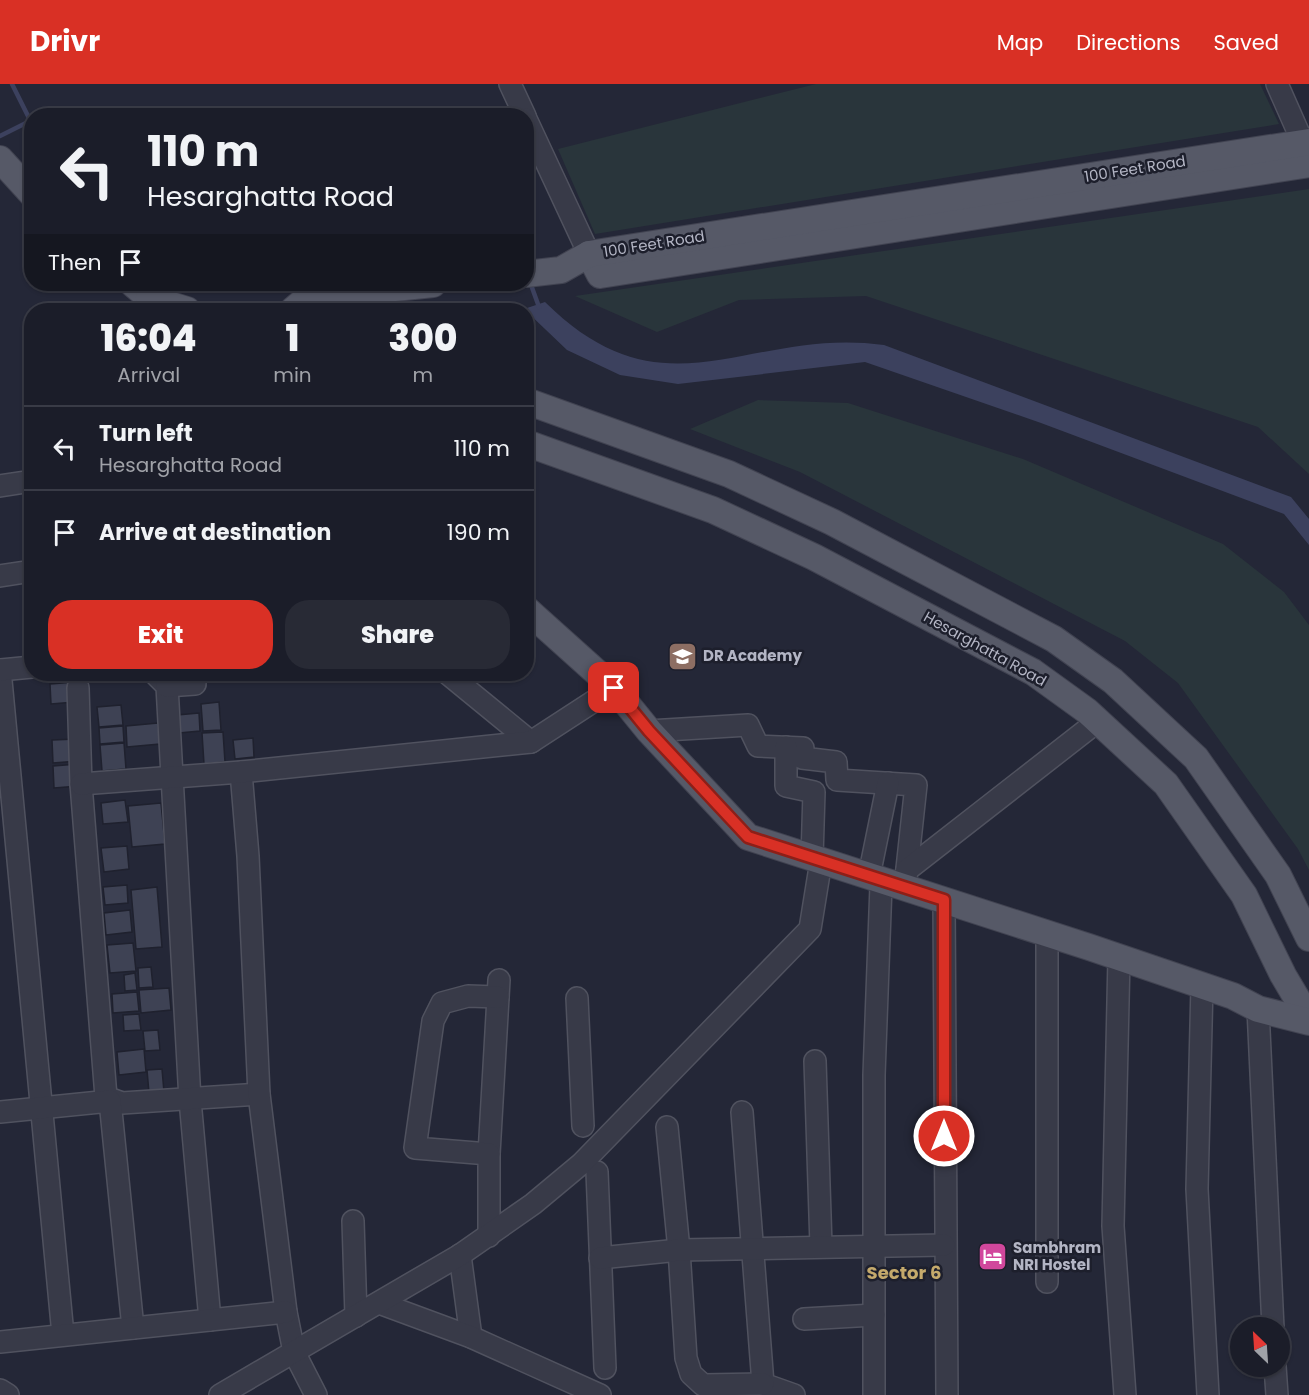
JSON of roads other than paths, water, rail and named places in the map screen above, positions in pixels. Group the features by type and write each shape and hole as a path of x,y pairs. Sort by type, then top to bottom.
{"main road":[{"name":"100 Feet Road","path":"589,254 600,275 1307,150"},
{"path":"0,159 24,185"},
{"path":"534,273 561,270 589,254"},
{"path":"301,303 308,297 366,291"},
{"path":"149,297 167,303"},
{"path":"534,404 729,474 832,522 1054,639 1113,681 1196,758 1278,875 1309,938"},
{"name":"Hesarghatta Road","path":"534,446 713,510 814,557 1033,672 1098,721 1166,784 1244,895 1283,975 1309,1021"},
{"name":"Hesarghatta Road","path":"534,616 614,688 649,731 748,837 891,879 944,900 1233,996 1257,1009 1309,1021"}],"street":[{"path":"510,84 522,108"},
{"path":"1277,84 1307,150"},
{"path":"534,134 589,254"},
{"path":"0,486 24,482"},
{"path":"0,576 24,572"},
{"path":"24,668 0,670 63,1335"},
{"path":"161,681 174,778 190,1100 210,1320"},
{"path":"170,681 195,684"},
{"path":"457,681 531,742"},
{"path":"78,688 81,784 100,1049 106,1097 110,1101 133,1328"},
{"path":"81,784 240,772 531,742 614,688"},
{"path":"874,1395 876,992 881,885 1098,721"},
{"path":"649,731 748,725 758,746 803,748 802,758 836,762 837,780 916,785 891,879"},
{"path":"220,1395 460,1256 581,1164 810,929 817,859 814,792 786,786 786,747"},
{"path":"240,772 248,856 259,1094 286,1312 294,1352 315,1395"},
{"path":"888,783 891,879"},
{"path":"944,900 944,1245 947,1395"},
{"path":"1047,933 1047,1282"},
{"path":"1119,957 1113,1226 1125,1395"},
{"path":"1202,985 1197,1189 1208,1395"},
{"path":"489,1154 406,1146 434,1021 442,1003 498,988 489,1154 489,1236"},
{"path":"577,998 583,1126"},
{"path":"1257,1009 1272,1317"},
{"path":"815,1061 821,1246"},
{"path":"0,1112 110,1101 122,1103 190,1100 259,1094"},
{"path":"742,1112 763,1384"},
{"path":"667,1128 679,1250 686,1358 691,1374 703,1385 763,1384 794,1395"},
{"path":"597,1172 605,1368"},
{"path":"353,1221 356,1316"},
{"path":"600,1258 679,1250 944,1245"},
{"path":"460,1256 471,1337"},
{"path":"379,1303 471,1337 600,1395"},
{"path":"0,1342 286,1312"},
{"path":"804,1319 874,1315"},
{"path":"1275,1377 1276,1395"},
{"path":"0,1390 8,1395"}],"water":[{"path":"545,302 589,338 630,357 670,363 709,361 791,347 835,343 884,345 1291,497 1309,519 1309,545 1284,514 1041,423 865,362 678,384 620,375 567,350 534,319 534,306"}],"waterway":[{"path":"12,84 24,108"},
{"path":"0,136 24,124"},
{"path":"533,291 539,307"}],"place":[{"name":"DR Academy","path":"682,656"},
{"name":"Sambhram NRI Hostel","path":"992,1257"}],"district":[{"name":"Sector 6","path":"904,1273"}]}
